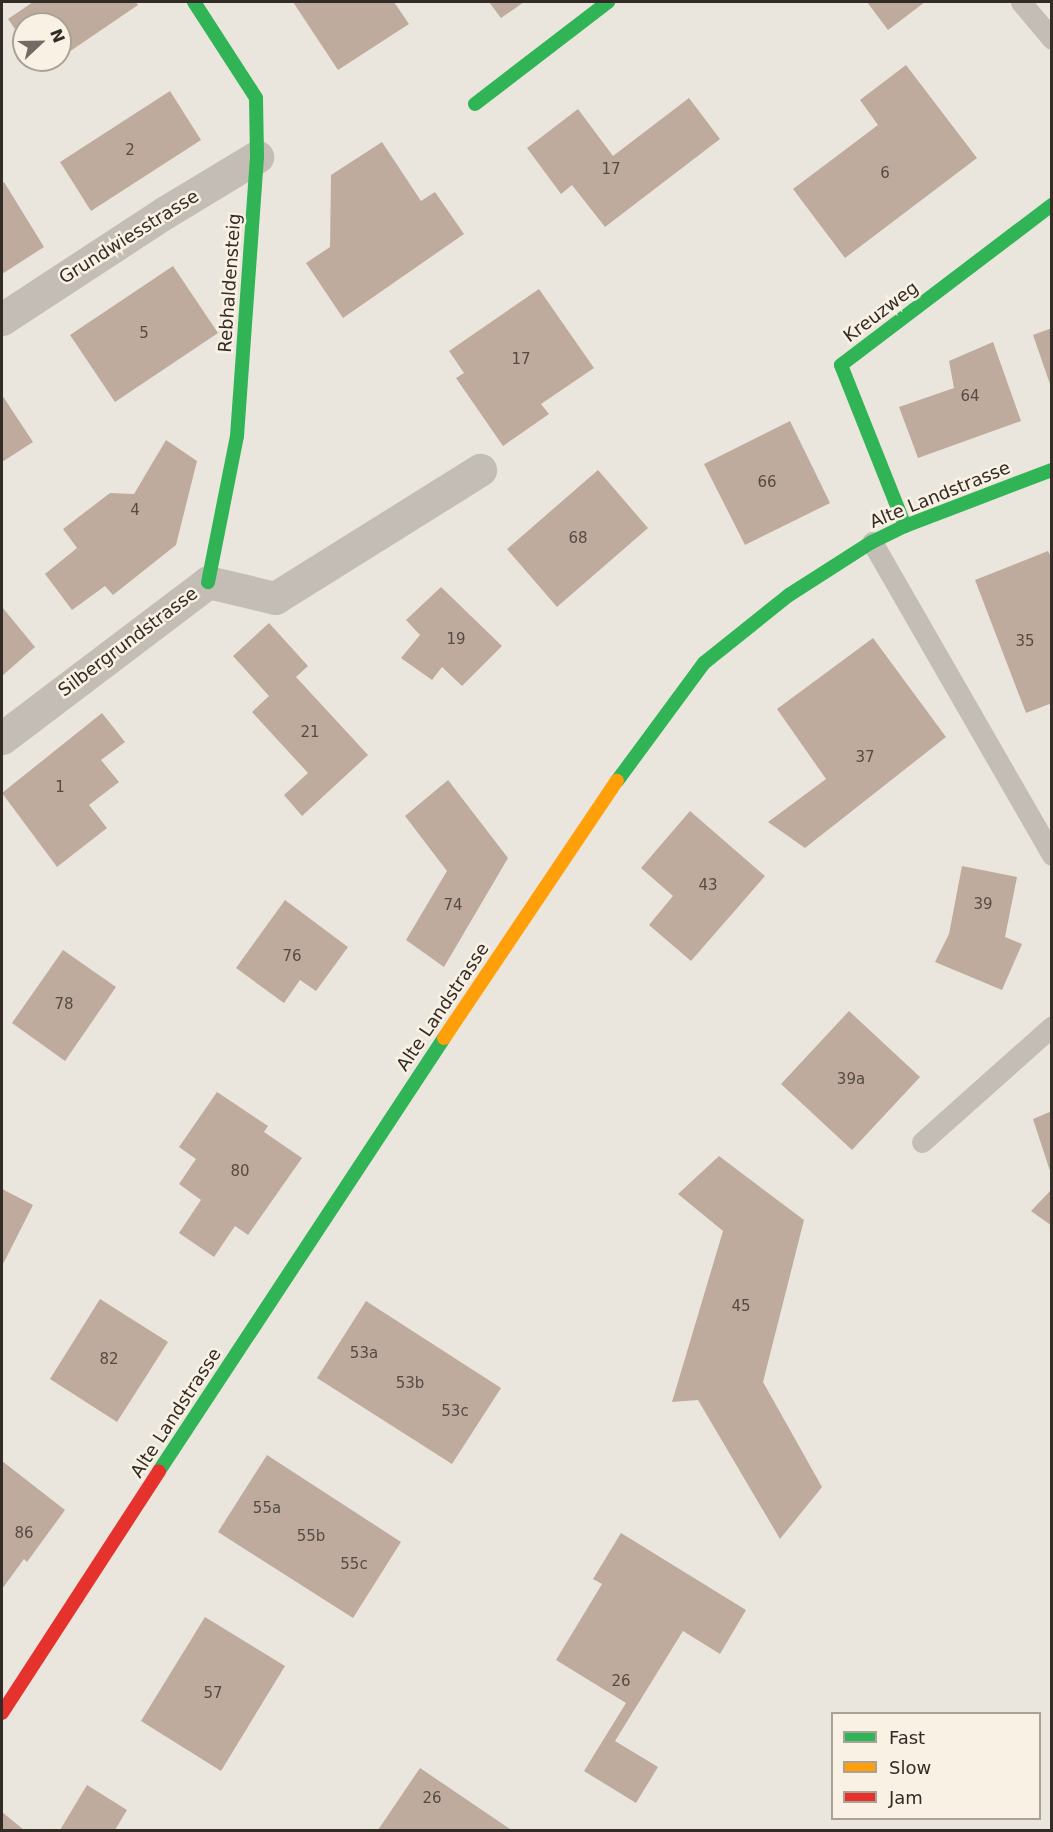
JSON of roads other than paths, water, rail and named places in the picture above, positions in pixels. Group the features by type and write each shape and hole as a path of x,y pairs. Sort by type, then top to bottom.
{"main road":[{"name":"Rebhaldensteig","path":"194,2 256,98 257,157 237,436 208,582"},
{"path":"475,104 608,2"},
{"name":"Kreuzweg","path":"905,526 841,365 1052,205"},
{"name":"Alte Landstrasse","path":"2,1713 354,1172 635,754 704,663 789,594 872,542 905,526 1052,470"}],"street":[{"name":"Grundwiesstrasse","path":"2,319 164,213 257,157"},
{"name":"Silbergrundstrasse","path":"2,738 208,582 275,598 480,470"}],"lane":[{"path":"1021,2 1052,39"},
{"path":"872,542 1052,855"},
{"path":"922,1142 1052,1026"}]}
